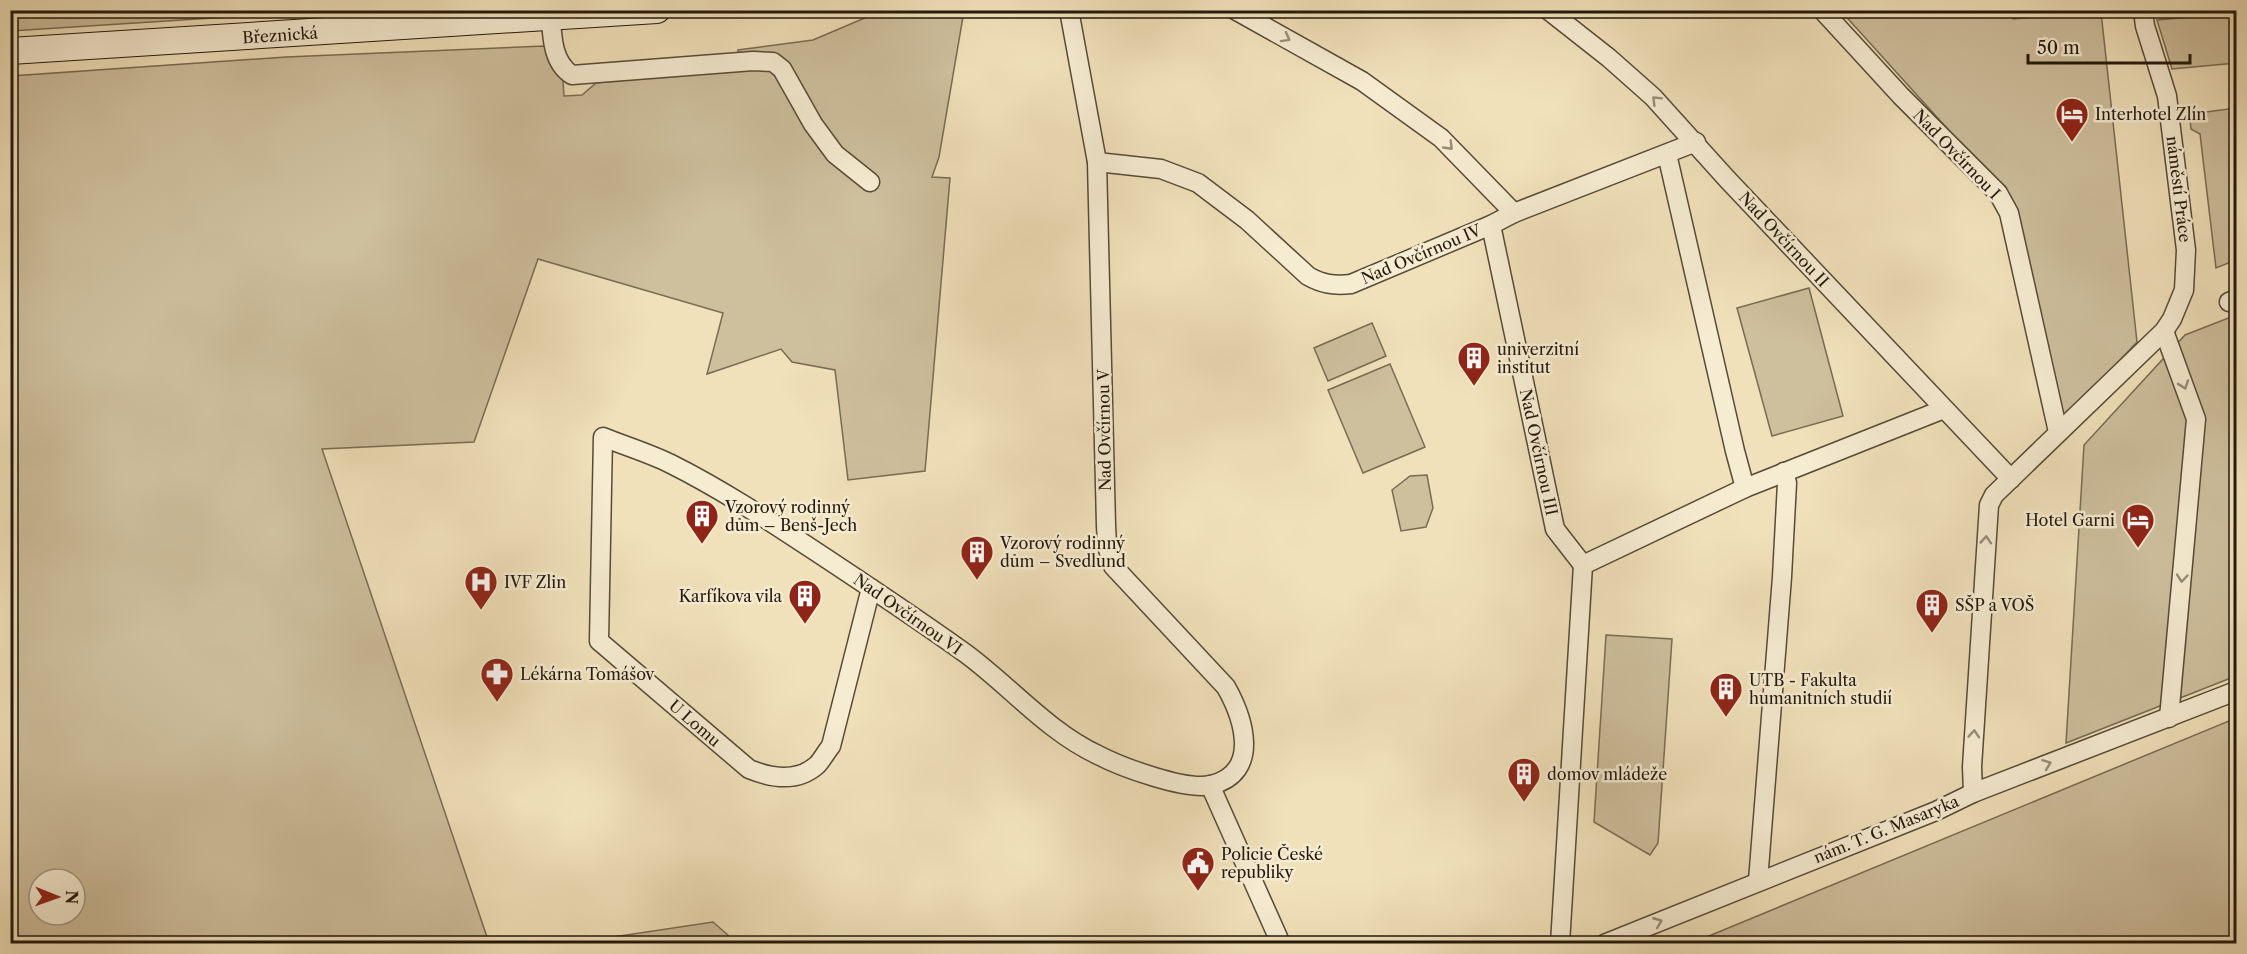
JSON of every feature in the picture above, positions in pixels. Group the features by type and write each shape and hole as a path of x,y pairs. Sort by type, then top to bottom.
{"main road":[{"name":"Březnická","path":"10,51 657,10"}],"street":[{"name":"Nad Ovčírnou V","path":"1069,10 1097,162 1107,546 1113,566 1226,687 1238,707 1245,745 1243,760 1232,775 1210,785"},
{"path":"1235,10 1362,81 1441,138 1514,213"},
{"name":"Nad Ovčírnou II","path":"1548,10 1618,65 1653,97 1696,142 1735,188 2011,479"},
{"name":"Nad Ovčírnou I","path":"1822,10 1901,96 1998,193 2009,213 2058,432"},
{"name":"náměstí Práce","path":"1973,793 1972,767 1989,505 1994,495 2164,331 2172,319 2184,290 2186,250 2167,96 2142,10"},
{"path":"551,18 556,56 572,75 753,61 773,62 782,69 813,124 835,154 870,182"},
{"name":"Nad Ovčírnou IV","path":"1097,162 1161,169 1198,183 1247,220 1308,276 1328,285 1350,284 1491,225 1514,213 1696,142"},
{"path":"1666,154 1745,488"},
{"name":"Nad Ovčírnou III","path":"1491,225 1555,529 1583,565"},
{"path":"2164,331 2196,418 2169,718"},
{"path":"1560,944 1583,565 1745,488 1944,409"},
{"name":"Nad Ovčírnou VI","path":"603,437 670,464 737,502 871,588 967,655 1053,727 1096,755 1143,774 1181,783 1210,785"},
{"name":"U Lomu","path":"603,437 599,641 749,769 780,778 798,775 816,766 831,746 871,588"},
{"path":"1758,882 1782,577 1787,483 1784,472"},
{"name":"nám. T. G. Masaryka","path":"1604,944 1936,811 1973,793 2236,691"},
{"path":"1210,785 1281,944"}],"shaded area":[{"path":"11,10 324,10 324,11 11,31"},
{"path":"881,11 964,11 939,157 932,177 950,178 925,471 848,480 835,370 792,362 781,349 707,374 723,313 538,259 474,442 322,449 489,943 11,944 11,76 286,57 544,46 563,81 564,96 582,95 596,83 737,69 738,50 813,40"},
{"path":"1841,11 2013,11 2013,19 2101,12 2137,342 2066,417 2050,429 2005,219 1972,156"},
{"path":"2236,13 2236,63 2172,69 2157,20"},
{"path":"2236,108 2236,260 2216,268 2200,134 2191,129 2190,119 2193,114"},
{"path":"1809,288 1843,416 1772,436 1737,308"},
{"path":"2236,315 2236,676 2066,743 2084,445 2185,335"},
{"path":"1372,323 1386,356 1328,381 1314,348"},
{"path":"1390,364 1425,447 1363,473 1328,390"},
{"path":"1427,475 1433,508 1426,527 1401,531 1392,490 1410,476"},
{"path":"1606,635 1672,639 1658,843 1650,855 1594,822"},
{"path":"2236,718 2236,939 2225,943 1692,943"},
{"path":"713,922 737,943 573,943"}],"place":[{"name":"Interhotel Zlín","path":"2072,143"},
{"name":"univerzitní institut","path":"1474,387"},
{"name":"Vzorový rodinný dům – Benš-Jech","path":"702,545"},
{"name":"Hotel Garni","path":"2138,549"},
{"name":"Vzorový rodinný dům – Svedlund","path":"977,581"},
{"name":"IVF Zlin","path":"481,611"},
{"name":"Karfíkova vila","path":"805,625"},
{"name":"SŠP a VOŠ","path":"1932,634"},
{"name":"Lékárna Tomášov","path":"497,703"},
{"name":"UTB - Fakulta humanitních studií","path":"1726,718"},
{"name":"domov mládeže","path":"1524,803"},
{"name":"Policie České republiky","path":"1198,892"}]}
